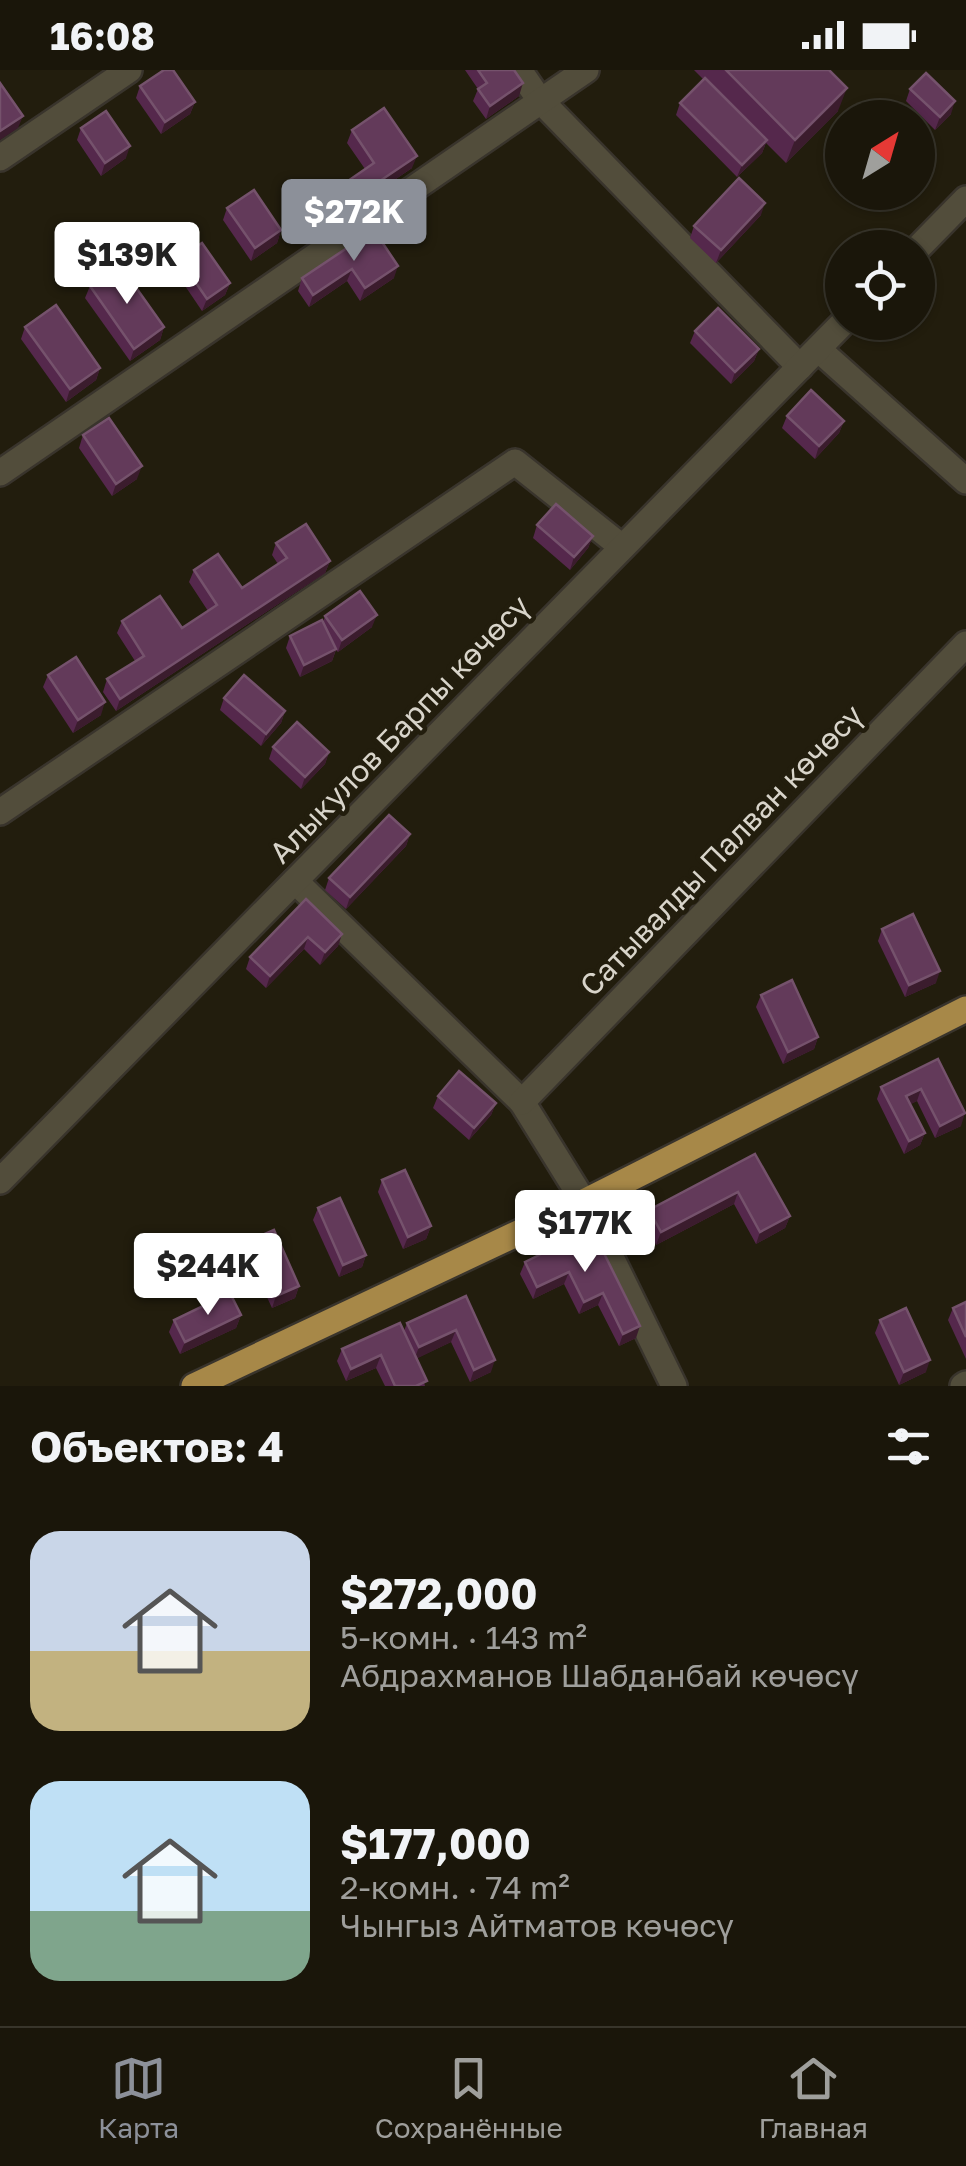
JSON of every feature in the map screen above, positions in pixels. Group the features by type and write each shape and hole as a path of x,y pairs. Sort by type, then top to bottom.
{"main road":[{"path":"194,1386 584,1202 966,1009"}],"street":[{"path":"0,158 128,70"},
{"path":"520,70 539,99 809,358 966,481"},
{"path":"0,472 586,70"},
{"path":"935,231 966,199"},
{"name":"Алыкулов Барпы көчөсү","path":"0,1181 826,340"},
{"path":"0,812 515,462 622,548"},
{"name":"Сатывалды Палван көчөсү","path":"522,1102 966,644"},
{"path":"295,881 522,1102 584,1202 674,1386"}],"building":[{"path":"164,70 173,70 195,102 165,122 140,86"},
{"path":"478,70 514,70 523,83 490,106 478,89 487,83"},
{"path":"726,70 829,70 847,88 835,100 825,100 825,110 795,140"},
{"path":"926,73 955,101 940,117 935,112 935,100 922,100 910,89"},
{"path":"705,78 767,140 742,165 680,103"},
{"path":"0,83 23,116 0,131"},
{"path":"384,108 417,156 313,226 303,212 374,163 352,130"},
{"path":"106,111 130,146 105,163 81,128"},
{"path":"739,178 765,203 721,250 694,226"},
{"path":"254,190 281,230 255,248 227,208"},
{"path":"374,230 398,266 365,288 352,269 313,295 302,278"},
{"path":"202,243 230,283 207,299 179,258"},
{"path":"120,265 164,327 134,349 90,286"},
{"path":"56,305 100,368 70,389 25,327"},
{"path":"718,308 759,349 735,372 695,331"},
{"path":"811,390 844,421 819,446 787,416"},
{"path":"109,418 142,466 116,484 83,435"},
{"path":"556,504 593,536 574,557 537,525"},
{"path":"306,524 330,561 120,699 107,679 144,656 122,621 160,596 182,628 217,605 194,570 218,554 242,588 287,558 276,543"},
{"path":"360,591 377,615 342,640 325,616"},
{"path":"322,620 336,649 304,665 290,636"},
{"path":"76,657 105,702 78,720 48,675"},
{"path":"244,675 285,711 266,734 224,698"},
{"path":"297,722 329,752 305,777 273,747"},
{"path":"389,815 410,834 350,897 329,878"},
{"path":"306,899 342,934 325,952 308,937 270,976 250,957"},
{"path":"913,914 940,971 909,985 882,929"},
{"path":"792,980 818,1037 788,1052 761,995"},
{"path":"938,1059 965,1113 940,1126 921,1089 906,1096 925,1133 909,1141 881,1087"},
{"path":"459,1071 496,1103 474,1128 438,1096"},
{"path":"755,1154 790,1216 760,1232 738,1192 661,1232 649,1210"},
{"path":"405,1170 431,1226 408,1237 382,1180"},
{"path":"340,1198 366,1255 343,1265 318,1208"},
{"path":"592,1229 640,1326 623,1334 603,1293 584,1302 569,1272 537,1287 525,1262"},
{"path":"274,1230 299,1286 276,1296 251,1240"},
{"path":"230,1293 241,1315 185,1342 174,1320"},
{"path":"466,1296 495,1360 474,1370 456,1330 419,1347 407,1323"},
{"path":"966,1302 966,1337 953,1308"},
{"path":"906,1308 930,1360 904,1372 880,1320"},
{"path":"400,1323 427,1381 416,1386 395,1386 381,1355 351,1369 342,1349"}]}
